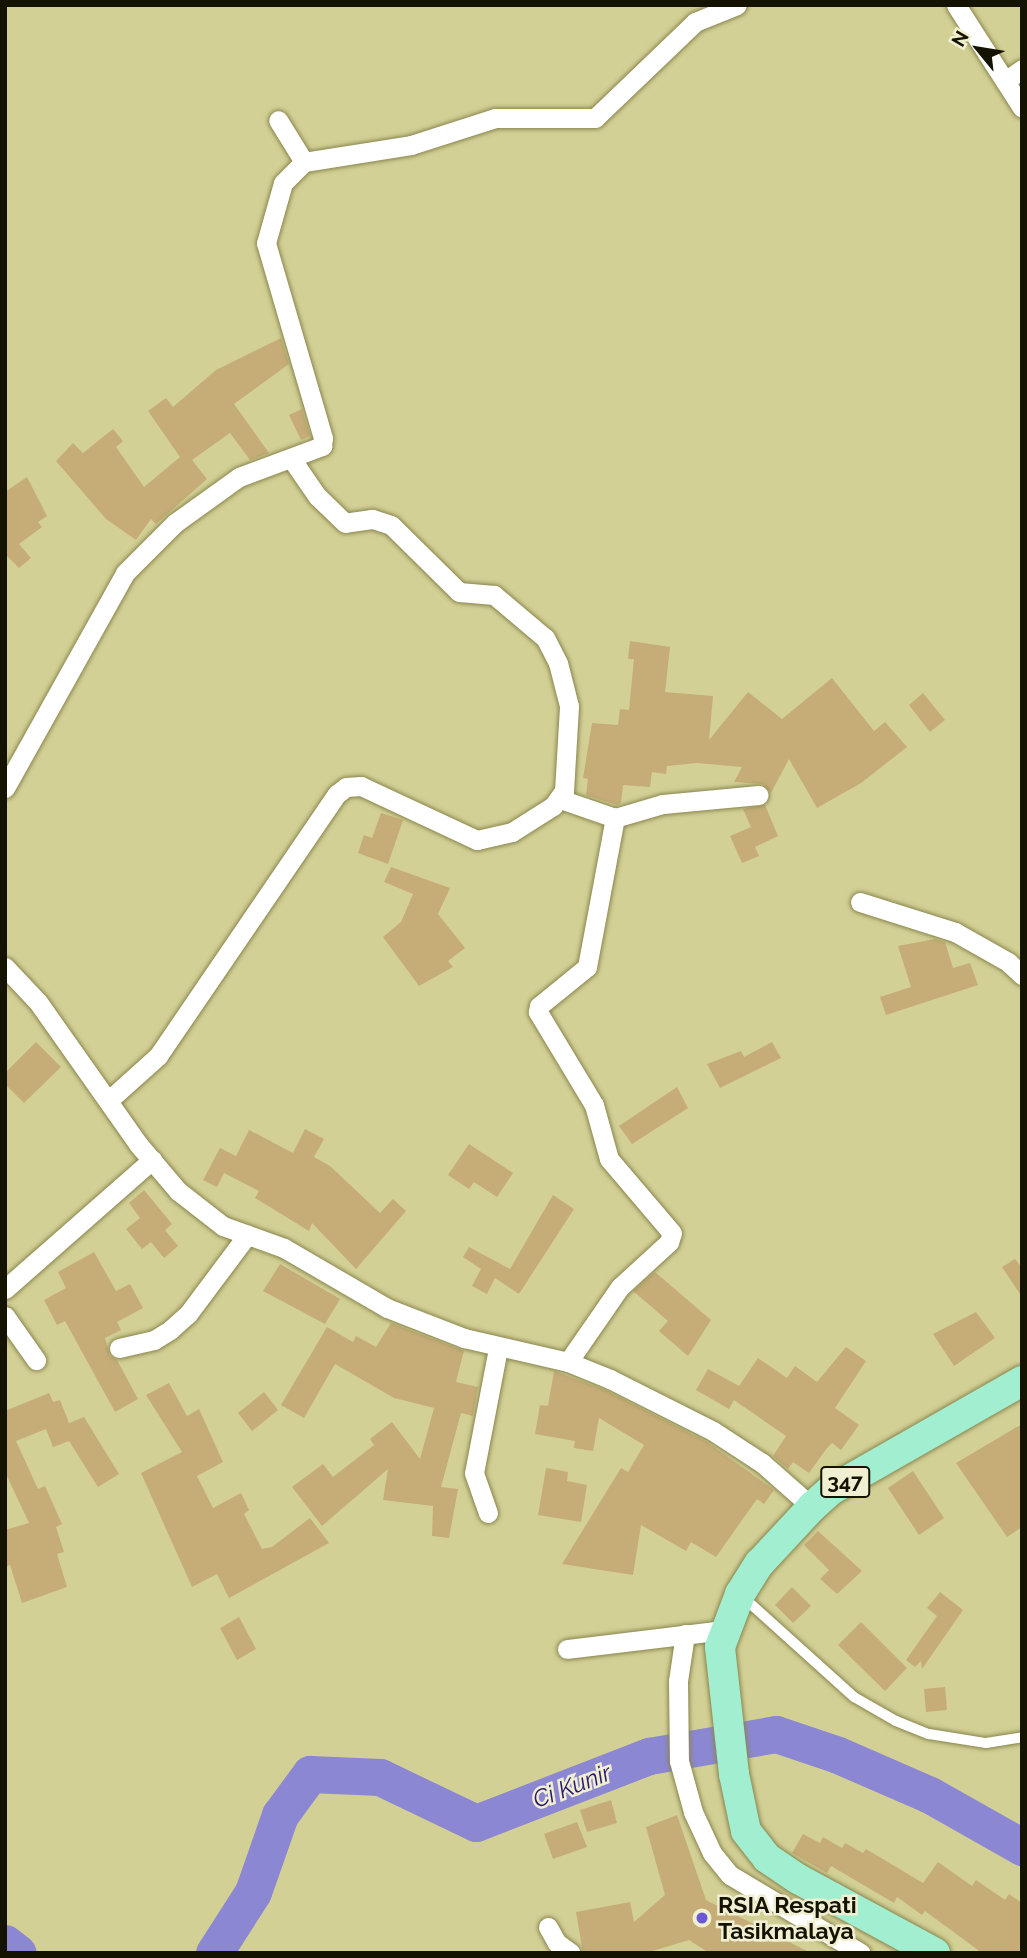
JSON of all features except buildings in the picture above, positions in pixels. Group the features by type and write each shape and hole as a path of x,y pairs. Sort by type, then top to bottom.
{"main road":[{"name":"347","path":"935,1953 767,1858 746,1831 734,1774 722,1640 740,1594 779,1539 831,1490 1022,1381"}],"street":[{"path":"5,788 125,573 175,523 239,477 319,448 323,438 266,234 279,208 283,183 304,162 411,145 495,118 595,118 695,22 737,5"},
{"path":"957,5 1022,108"},
{"path":"1004,81 1022,69"},
{"path":"278,120 304,162"},
{"path":"109,1100 158,1056 337,794 346,787 361,786 477,840 513,832 560,800 566,775 569,706 558,663 545,638 494,596 459,592 391,525 372,519 345,523 317,496 291,458"},
{"path":"560,800 615,818 682,801 758,795"},
{"path":"568,1362 620,1287 672,1237 609,1159 594,1105 538,1012 543,1000 580,977 587,967 615,818"},
{"path":"860,902 956,932 1009,962 1022,975"},
{"path":"5,967 38,1002 152,1160 178,1191 223,1226 284,1248 387,1308 498,1348 568,1362 713,1431 762,1463 812,1507"},
{"path":"5,1289 152,1160"},
{"path":"119,1348 154,1340 170,1330 188,1314 247,1235"},
{"path":"5,1316 36,1360"},
{"path":"488,1513 474,1473 498,1348"},
{"path":"567,1649 685,1634 722,1640"},
{"path":"685,1634 678,1681 680,1761 693,1812 712,1853 730,1875 863,1953 882,1924"},
{"path":"548,1927 557,1944 571,1953"}],"lane":[{"path":"740,1594 854,1697 896,1721 929,1734 986,1743 1022,1737"}],"waterway":[{"name":"Ci Kunir","path":"214,1953 253,1892 280,1815 310,1774 380,1777 476,1823 649,1756 776,1734 838,1755 930,1795 1022,1847"},
{"name":"Ci Kunir","path":"5,1943 18,1953"}],"place":[{"name":"RSIA Respati Tasikmalaya","path":"702,1918"}]}
